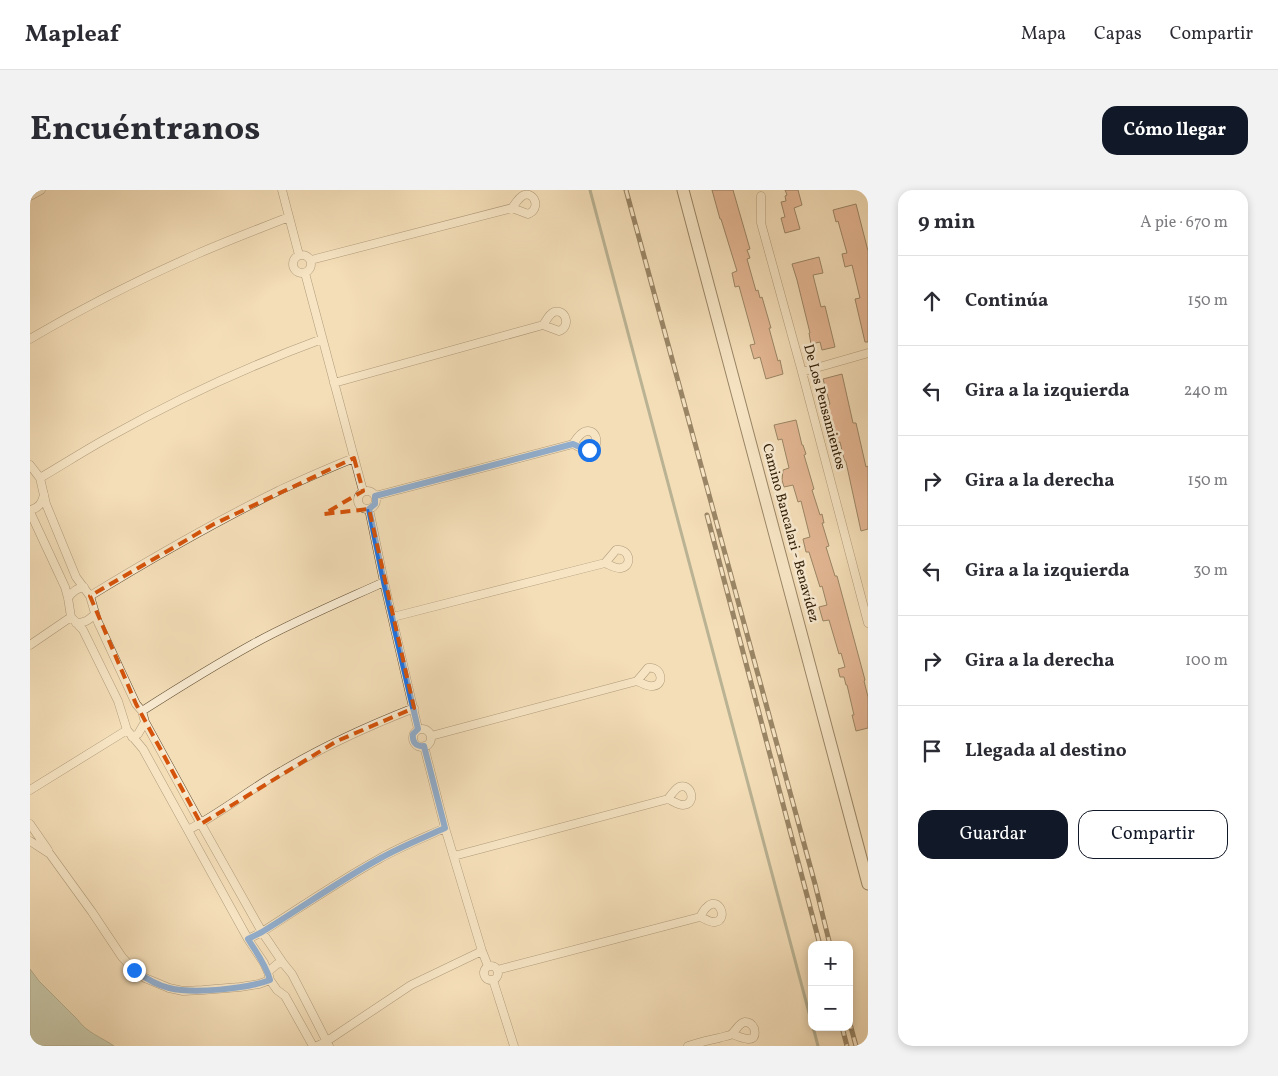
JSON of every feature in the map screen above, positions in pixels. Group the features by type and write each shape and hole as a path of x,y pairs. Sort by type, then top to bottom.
{"main road":[{"name":"Camino Bancalari - Benavídez","path":"683,190 868,884"}],"street":[{"path":"30,196 41,190"},
{"path":"282,190 299,256"},
{"name":"De Los Pensamientos","path":"760,196 761,223 868,624"},
{"path":"310,260 512,208"},
{"path":"30,339 108,295 198,253 288,217"},
{"path":"299,256 307,256 310,260 311,268 305,273 297,271 293,266 295,258 299,256"},
{"path":"305,273 363,492"},
{"path":"334,383 543,326"},
{"path":"40,478 111,436 176,402 274,357 322,339"},
{"path":"802,372 868,353"},
{"path":"375,496 573,444"},
{"path":"90,596 214,524 281,490 354,458"},
{"path":"31,469 40,478 46,504 76,577 90,596 95,614 136,704 142,711 145,722 262,932 299,986 328,1044"},
{"path":"363,492 371,492 375,496 375,504 369,509 361,507 358,502 358,497 363,492"},
{"path":"44,495 39,506 30,511 65,587 74,620 83,630 122,711 127,730 143,749 268,972 270,980 277,990 285,996 313,1046"},
{"path":"369,509 418,729"},
{"path":"393,617 605,563"},
{"path":"142,711 253,644 302,619 384,582"},
{"path":"68,598 73,592 84,587"},
{"path":"30,646 74,620 83,623 95,614"},
{"path":"431,736 637,681"},
{"path":"122,711 128,704 136,704"},
{"path":"188,830 201,824 253,789 310,755 378,722 414,708"},
{"path":"132,736 138,734 145,722"},
{"path":"418,729 426,730 431,736 430,742 424,746 416,745 413,740 413,734 418,729"},
{"path":"30,790 127,730"},
{"path":"424,746 445,828 488,966"},
{"path":"454,856 668,799"},
{"path":"30,824 122,957 134,970 145,978 169,988 183,991 240,987 270,980"},
{"path":"248,939 379,859 445,828"},
{"path":"30,841 50,854"},
{"path":"488,966 494,967 497,970 700,917"},
{"path":"318,1046 328,1044 411,985 482,951"},
{"path":"268,972 277,964 283,963"},
{"path":"488,966 485,968 484,975 488,980 493,980"},
{"path":"493,980 497,976 497,970"},
{"path":"493,980 514,1046"},
{"path":"285,996 291,994 299,986"},
{"path":"688,1046 732,1034"}],"highlighted area":[{"path":"354,458 363,491 324,514 369,509 414,708 337,741 201,824 136,704 90,596 214,524"}],"shaded area":[{"path":"30,969 39,981 85,1028 114,1046 30,1046"}],"building":[{"path":"712,190 733,190 750,249 747,250 750,258 747,259 756,291 758,290 760,298 762,297 783,374 766,379 760,357 754,359 750,345 755,344 739,286 735,287 732,273 737,271"},
{"path":"785,190 798,190 802,205 794,208 800,229 785,233 781,218 785,217 781,202 786,201 785,196 787,195"},
{"path":"856,204 868,251 868,342 865,342 855,299 860,298 852,265 845,267 842,254 847,253 833,210"},
{"path":"819,257 823,273 813,275 821,307 825,306 835,347 822,350 820,342 811,344 810,333 792,264"},
{"path":"842,374 853,423 856,423 866,467 868,466 868,529 861,531 846,462 840,442 836,443 827,405 830,404 823,379"},
{"path":"796,420 814,489 812,490 820,515 822,514 824,523 822,523 829,546 826,547 835,576 837,576 865,680 868,697 868,728 856,731 847,685 844,677 840,677 838,669 845,667 841,653 839,654 829,620 823,621 819,607 827,605 809,552 806,552 803,539 810,537 801,501 798,502 793,485 784,487 782,480 783,470 789,468 782,439 778,440 774,425"}],"waterway":[{"path":"590,190 808,1009"},
{"path":"814,1031 818,1046"}],"railway":[{"path":"626,190 829,941"},
{"path":"707,515 819,941"},
{"path":"843,1031 847,1046"},
{"path":"852,1031 856,1046"}],"route":[{"path":"134,970 155,983 183,991 240,987 270,980 264,964 248,939 352,874 409,844 445,828 424,746 416,745 413,740 413,734 418,729 414,708 369,509 375,504 375,496 573,444 589,450"}]}
